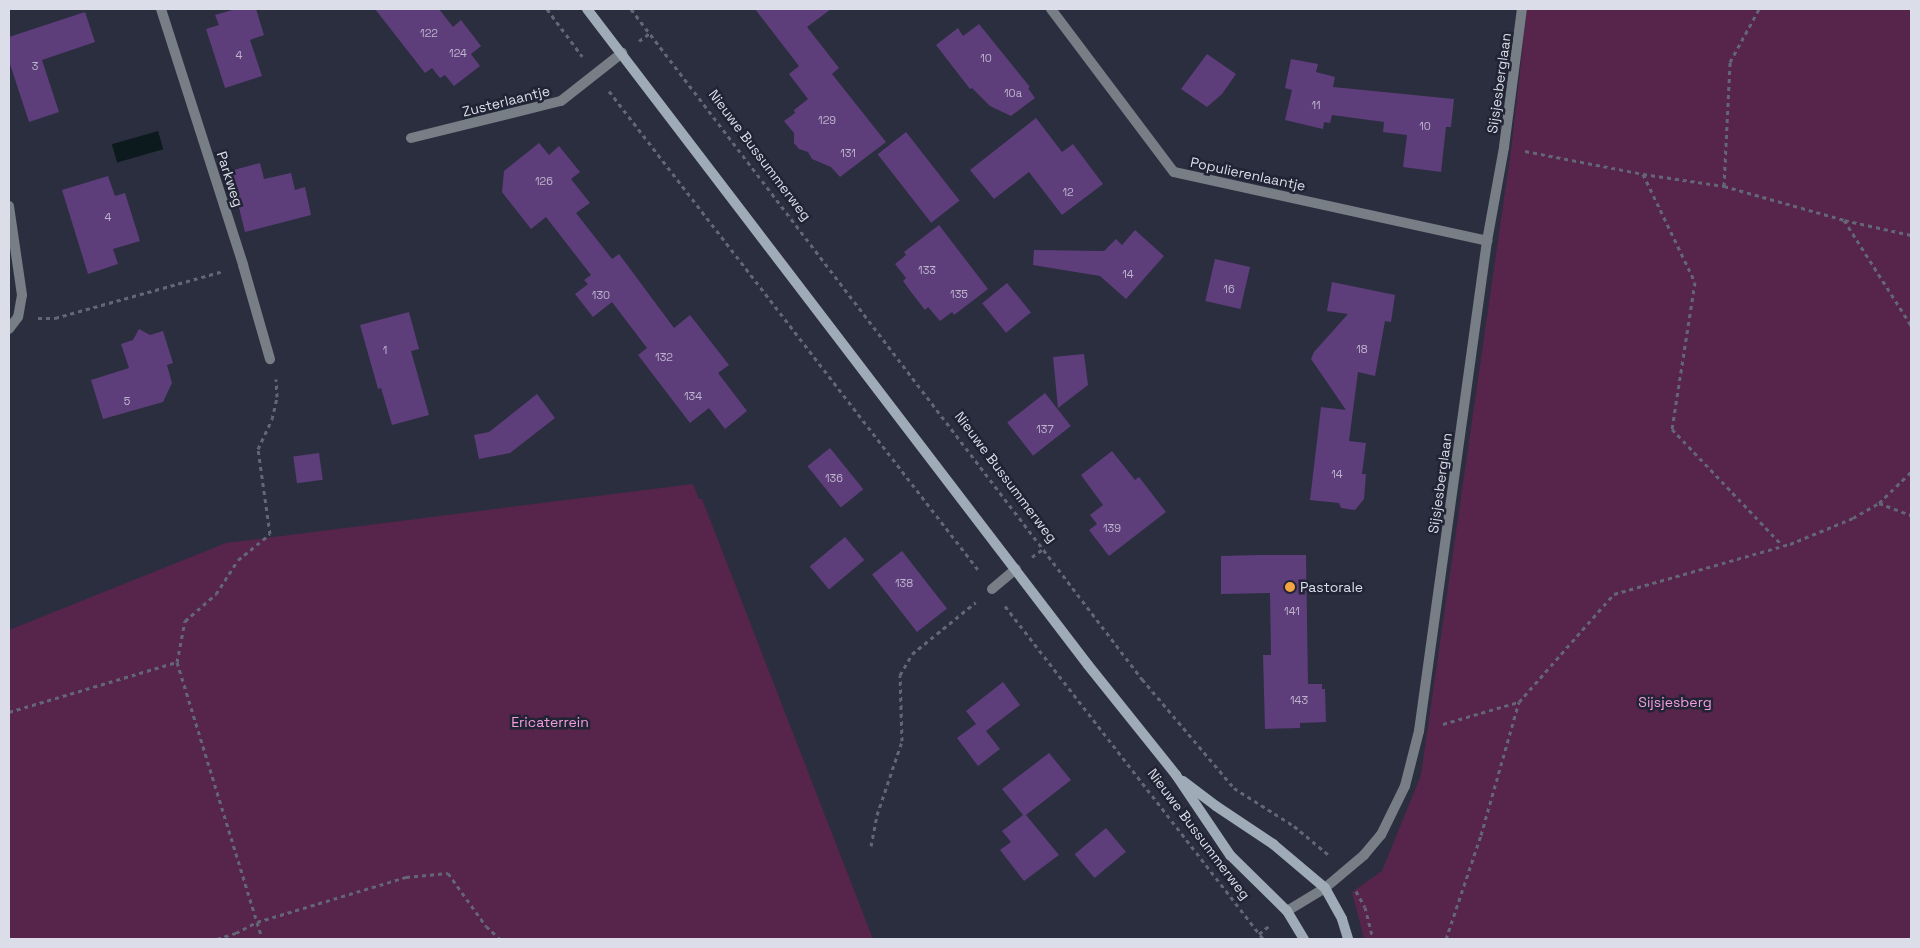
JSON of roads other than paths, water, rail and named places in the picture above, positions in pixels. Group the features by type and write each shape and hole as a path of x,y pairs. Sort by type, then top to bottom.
{"main road":[{"name":"Nieuwe Bussummerweg","path":"587,9 1176,775 1230,855 1288,912 1304,939"},
{"name":"Nieuwe Bussummerweg","path":"1176,775 1216,806 1273,844 1325,888 1342,919 1348,939"}],"street":[{"name":"Parkweg","path":"161,9 243,265 270,359"},
{"name":"Populierenlaantje","path":"1051,9 1174,172 1487,241"},
{"name":"Sijsjesberglaan","path":"1288,912 1346,872 1381,835 1405,786 1419,731 1487,241 1504,147 1522,9"},
{"name":"Zusterlaantje","path":"411,138 561,101 622,53"},
{"path":"9,206 22,294 18,317 9,329"},
{"path":"992,589 1016,569"}],"place":[{"name":"Pastorale","path":"1290,587"}],"park label":[{"name":"Sijsjesberg","path":"1675,702"},
{"name":"Ericaterrein","path":"550,722"}]}
